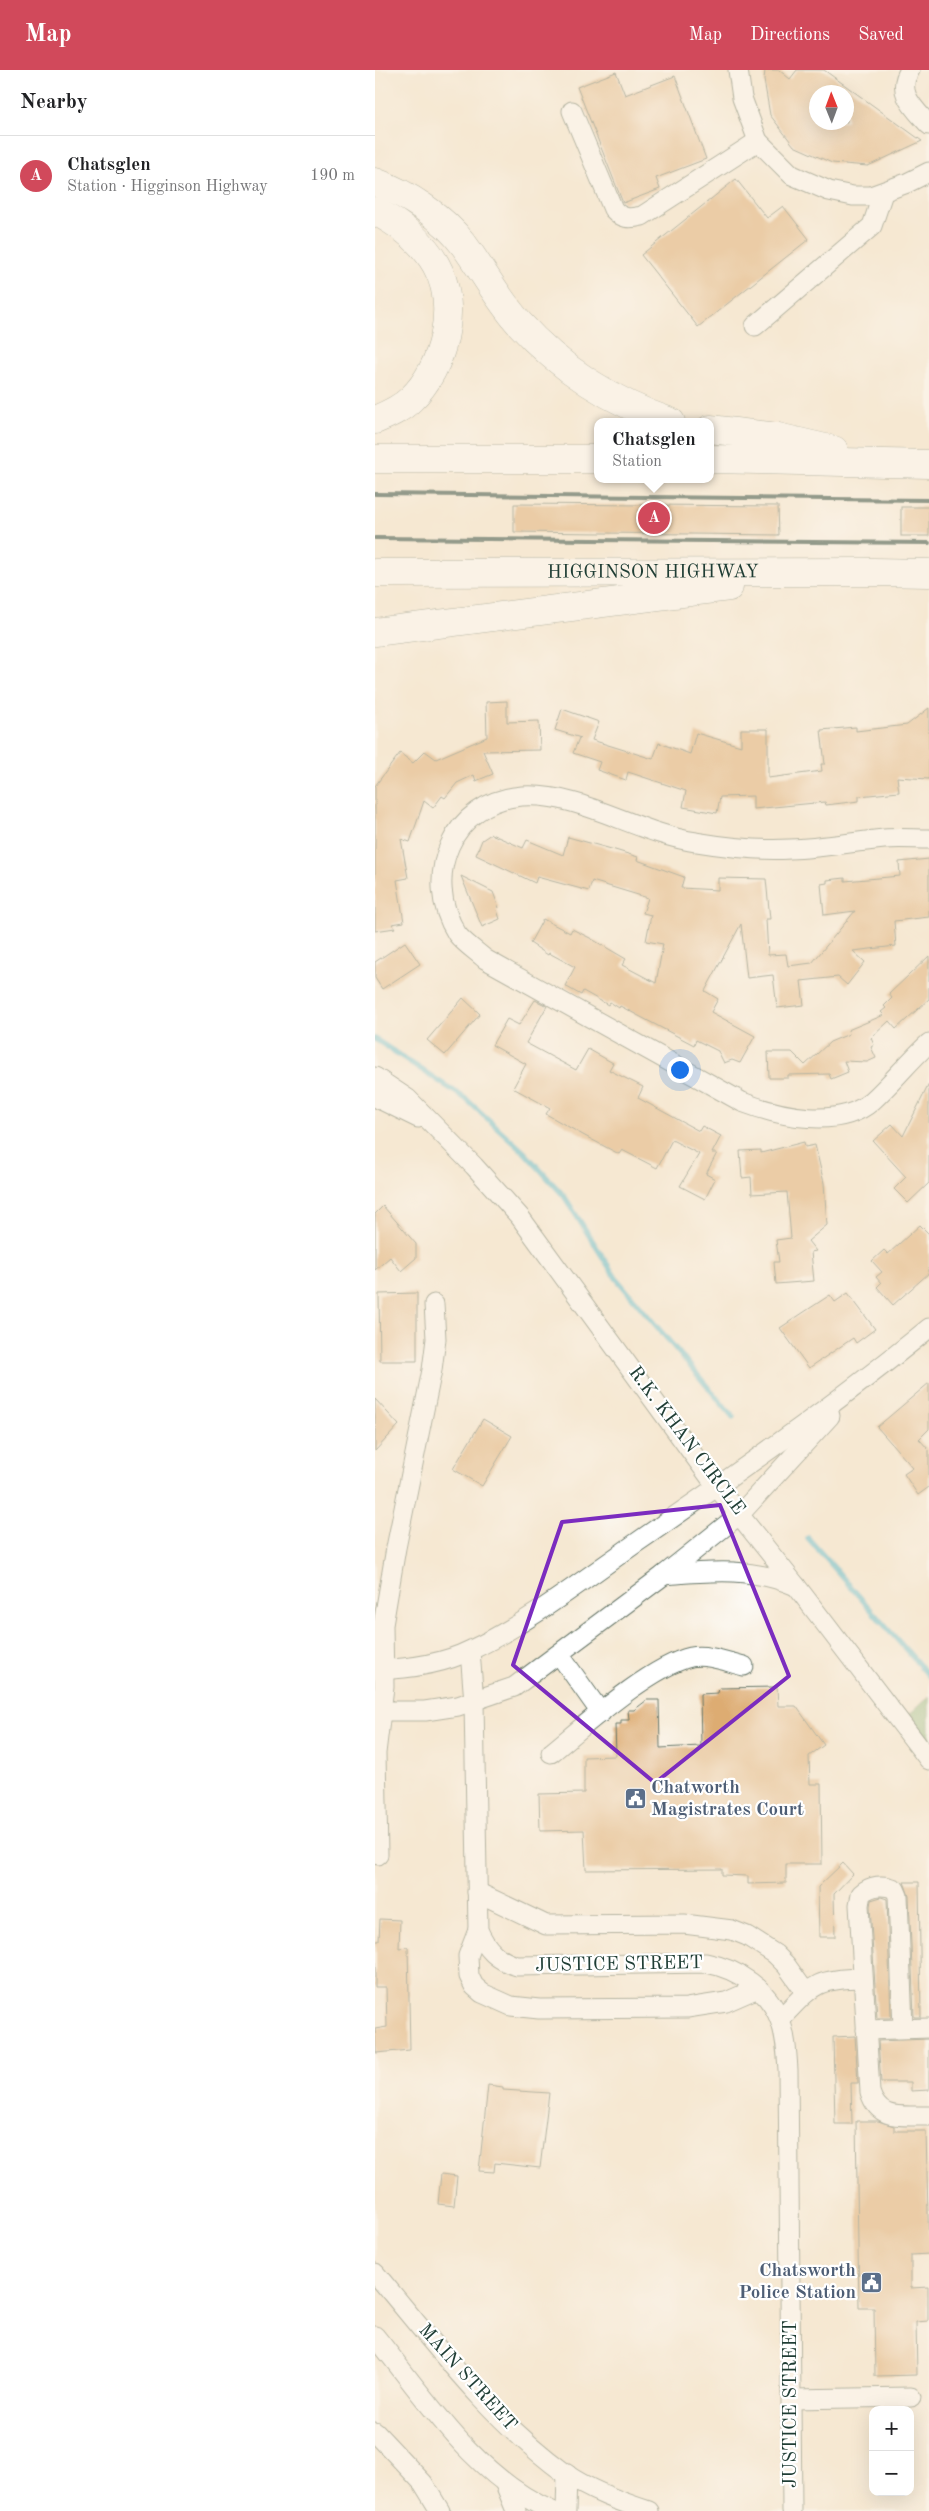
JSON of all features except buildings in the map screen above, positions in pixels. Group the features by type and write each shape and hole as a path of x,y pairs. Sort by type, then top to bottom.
{"highway":[{"path":"375,182 408,198 450,230 463,244 519,324 571,371 622,402 659,418"},
{"path":"375,210 412,234 427,251 437,267 446,305 442,344 436,363 423,385 400,408 375,420"},
{"path":"714,429 778,437 896,463"},
{"path":"375,460 594,459"},
{"path":"714,459 929,464"},
{"path":"375,632 503,614 873,572"},
{"name":"HIGGINSON HIGHWAY","path":"375,573 929,573"},
{"path":"375,618 424,614 503,614"}],"street":[{"path":"738,70 742,98 758,141 792,175 829,191 853,196 883,193 929,172"},
{"path":"910,70 904,78 903,87 906,98 929,125"},
{"path":"572,111 613,209 620,217 630,219 641,216 758,141"},
{"path":"755,326 871,226 883,193"},
{"path":"926,1050 870,1102 843,1115 801,1117 774,1114 742,1102 485,959 458,935 448,914 443,891 442,871 445,853 454,835 465,820 489,805 521,796 556,798 668,836 695,842 789,850 885,839 929,839"},
{"name":"R.K. KHAN CIRCLE","path":"375,1077 409,1099 520,1218 717,1487 797,1587 929,1760"},
{"name":"R.K. KHAN CIRCLE","path":"375,1096 437,1128"},
{"path":"378,1855 376,1753 383,1625 433,1370 436,1340 433,1304"},
{"path":"380,1670 415,1666 470,1651 510,1629 717,1487 858,1386 929,1328"},
{"path":"378,1711 425,1711 475,1702 514,1687 664,1575 740,1514 858,1386"},
{"path":"664,1575 728,1571 775,1577 797,1587"},
{"name":"JUSTICE STREET","path":"470,1651 475,1702 478,1930 484,1944 493,1955 517,1966 706,1963 735,1972 758,1988 780,2019 786,2042 788,2070 792,2511"},
{"path":"559,1654 601,1713"},
{"path":"551,1753 601,1713 666,1666 692,1657 716,1658 744,1666"},
{"path":"903,2028 898,1896 895,1889 889,1886 868,1888 861,1894 859,1905 869,2092 874,2105 880,2112 929,2116"},
{"path":"477,1892 546,1925 684,1924 733,1930 747,1936 775,1954 806,1993"},
{"path":"478,1930 468,1956 469,1976 474,1986 482,1993 511,2006 539,2009 687,2008 726,2002 758,1988"},
{"path":"780,2019 813,1986 831,1979 862,1978"},
{"path":"866,2030 929,2028"},
{"name":"MAIN STREET","path":"375,2273 462,2377 503,2422 567,2474 600,2492 649,2511"},
{"path":"375,2336 469,2451 505,2484 530,2501 552,2511"},
{"path":"792,2399 911,2397"},
{"path":"375,2432 423,2483 440,2511"},
{"path":"566,2511 567,2474"},
{"path":"505,2484 515,2511"}],"highlighted area":[{"path":"720,1505 789,1676 655,1783 513,1665 562,1522"}],"green space":[{"path":"929,1696 929,1757 902,1721"}],"waterway":[{"path":"375,1039 466,1099 524,1152 564,1196 616,1278 733,1417"},
{"path":"808,1538 929,1676"}],"railway":[{"path":"375,494 929,500"},
{"path":"375,538 929,543"}],"place":[{"name":"Chatsglen","path":"654,518"},
{"name":"Chatworth Magistrates Court","path":"635,1799"},
{"name":"Chatsworth Police Station","path":"872,2282"}]}
